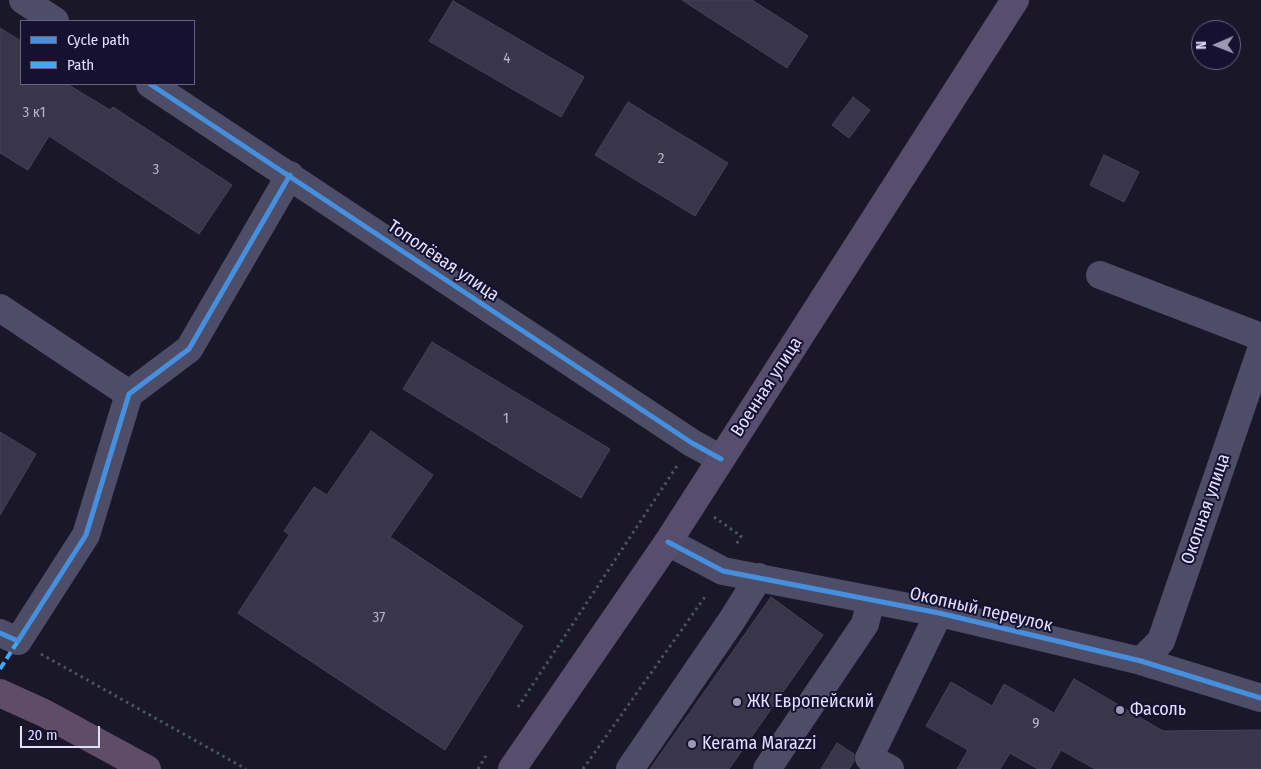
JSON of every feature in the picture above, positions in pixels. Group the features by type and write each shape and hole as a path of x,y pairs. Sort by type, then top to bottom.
{"highway":[{"path":"0,693 44,714 146,769"}],"main road":[{"name":"Военная улица","path":"512,769 668,542 1015,0"}],"street":[{"path":"23,0 54,20"},
{"name":"Тополёвая улица","path":"152,85 692,442 721,459"},
{"path":"9,637 86,535 129,394 189,349 290,176"},
{"path":"1100,275 1261,337"},
{"path":"0,308 129,394"},
{"name":"Окопная улица","path":"1141,661 1161,641 1261,350"},
{"name":"Окопный переулок","path":"668,542 723,571 939,613 1141,661 1261,698"},
{"path":"630,769 732,620 759,577"},
{"path":"767,769 865,624 871,600"},
{"path":"890,769 869,758 939,613"}],"path":[{"path":"516,711 665,487 692,442"},
{"path":"583,769 723,571 741,536 693,503 665,487"},
{"path":"9,637 246,769"},
{"path":"478,769 489,752"}],"building":[{"path":"682,0 752,0 808,36 787,68"},
{"path":"453,1 584,77 561,117 429,41"},
{"path":"0,28 20,40 20,85 69,85 110,110 113,107 232,185 199,234 49,136 28,170 0,153"},
{"path":"853,97 870,110 849,138 832,125"},
{"path":"628,102 728,163 695,216 595,155"},
{"path":"1104,155 1139,172 1124,202 1090,185"},
{"path":"432,342 610,449 581,498 403,389"},
{"path":"371,431 433,475 390,537 523,626 445,750 238,613 289,535 284,531 314,487 327,495"},
{"path":"0,432 36,454 0,515"},
{"name":"ЖК Европейский","path":"771,597 823,635 729,769 650,769"},
{"path":"1074,679 1163,731 1261,730 1261,769 1095,769 1061,750 1050,769 1038,769 1010,753 1000,769 957,769 968,750 926,726 951,682 992,706 1004,684 1054,713"},
{"path":"837,743 854,754 854,761 849,769 821,769"}],"marked path":[{"path":"0,669 18,641"}],"cycle path":[{"path":"152,85 692,443 721,459"},
{"path":"0,633 18,641 86,535 129,394 189,349 290,175"},
{"path":"668,542 723,571 939,613 1141,661 1261,698"}],"place":[{"name":"ЖК Европейский","path":"737,702"},
{"name":"Фасоль","path":"1120,710"},
{"name":"Kerama Marazzi","path":"692,744"}]}
